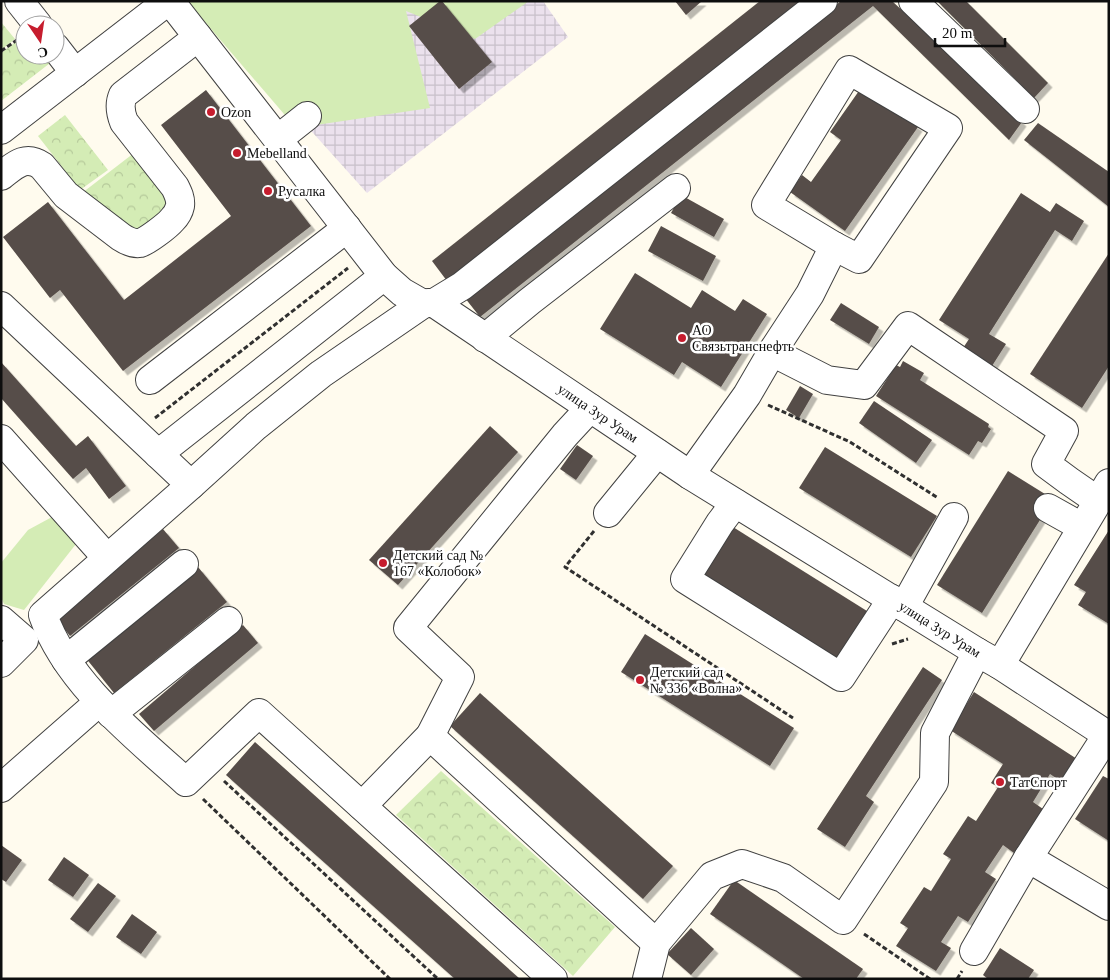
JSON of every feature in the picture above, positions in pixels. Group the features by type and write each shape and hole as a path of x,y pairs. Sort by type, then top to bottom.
{"street":[{"path":"19,1 23,15"},
{"path":"2,127 169,1"},
{"name":"улица Зур Урам","path":"169,1 384,276 402,292 428,304 486,338 545,367 590,408 690,475 988,658 1108,736"},
{"path":"553,979 259,713 186,782 105,708 66,660 48,631 43,615 293,395 321,374 428,304 462,286 823,1"},
{"path":"914,1 1025,109"},
{"path":"1,176 18,163 26,160 37,162 66,195 121,237 136,243 146,241 178,213 179,194 124,122 120,109 121,100 123,95 198,37"},
{"path":"65,60 75,73"},
{"path":"850,70 948,128 860,259 834,246 766,205 850,70"},
{"path":"278,140 307,116"},
{"path":"486,338 530,301 676,188"},
{"path":"150,380 346,228"},
{"path":"690,475 713,432 748,395 772,352 786,317 810,294 834,246"},
{"path":"158,454 384,276"},
{"path":"1,306 191,485"},
{"path":"647,979 656,943 712,876 742,864 783,878 843,920 934,782 935,733 1082,527 1103,492 1069,481 1046,464 1064,432 908,326 864,385 827,380 772,352"},
{"path":"362,806 430,736 460,677 408,628 565,435 590,408"},
{"path":"1,439 107,558"},
{"path":"608,513 657,453"},
{"path":"735,502 685,579 841,677 898,603 954,517"},
{"path":"1048,508 1082,527"},
{"path":"66,660 184,564"},
{"path":"1,620 24,640 1,663"},
{"path":"1,788 105,708 228,621"},
{"path":"430,736 656,943"},
{"path":"974,950 1028,858 1108,736"},
{"path":"1028,858 1109,906"}],"path":[{"path":"1,52 15,41"},
{"path":"136,433 352,265"},
{"path":"748,395 850,442 940,499 954,517"},
{"path":"608,513 565,567 793,718"},
{"path":"205,764 438,979"},
{"path":"186,782 390,979"},
{"path":"843,920 930,979"}],"shaded area":[{"path":"355,1 543,1 568,37 367,193 260,74"}],"green space":[{"path":"187,1 529,1 475,39 406,11 430,108 296,128"},
{"path":"1,22 15,39 1,50"},
{"path":"15,42 15,65 48,65 1,101 1,53"},
{"path":"65,115 108,170 80,190 38,136"},
{"path":"134,153 166,192 170,204 140,234 82,193"},
{"path":"63,511 76,544 24,610 4,604 1,597 1,563 28,530"},
{"path":"441,771 615,927 573,976 396,815"}],"building":[{"path":"442,1 492,62 459,89 409,26"},
{"path":"675,1 702,1 686,15"},
{"path":"760,1 801,1 447,281 432,261"},
{"path":"841,1 892,1 1022,122 1009,140 873,6 480,317 465,298"},
{"path":"937,1 966,1 1048,83 1034,98"},
{"path":"861,88 918,127 845,231 790,192 802,175 811,182 841,140 830,132"},
{"path":"206,90 311,226 123,371 60,290 50,298 3,237 48,202 124,300 231,216 161,125"},
{"path":"1038,123 1109,172 1109,207 1024,140"},
{"path":"1021,193 1050,212 1056,203 1084,221 1072,241 1055,230 989,334 1006,344 992,366 963,348 969,339 939,320"},
{"path":"681,195 724,219 714,237 671,213"},
{"path":"661,226 716,256 703,281 648,251"},
{"path":"1109,253 1109,366 1082,408 1030,374"},
{"path":"635,273 691,308 702,290 735,311 743,299 767,314 721,387 682,362 674,375 600,329"},
{"path":"841,303 879,327 869,344 830,320"},
{"path":"903,361 924,373 920,380 989,424 988,427 991,429 982,443 978,441 969,455 876,396 896,365 900,367"},
{"path":"1,362 76,446 88,436 126,486 109,499 86,468 73,479 1,398"},
{"path":"800,386 813,394 799,418 786,410"},
{"path":"874,401 932,440 916,463 859,423"},
{"path":"490,426 518,452 398,585 369,560"},
{"path":"577,445 593,456 576,480 560,469"},
{"path":"825,447 937,516 911,557 799,488"},
{"path":"1008,471 1053,499 982,613 937,585"},
{"path":"733,527 867,611 836,659 703,576"},
{"path":"163,529 179,548 70,636 55,617"},
{"path":"1109,530 1109,624 1078,605 1086,592 1074,585"},
{"path":"198,567 227,602 114,693 85,657"},
{"path":"243,625 258,643 154,731 139,714"},
{"path":"645,634 794,728 770,766 621,672"},
{"path":"923,667 942,680 866,796 874,802 845,847 817,829"},
{"path":"974,692 1077,759 1062,782 1050,774 1033,802 1043,809 1014,853 1003,845 985,872 996,879 968,922 958,916 941,942 951,948 936,971 896,946 908,928 900,923 924,887 931,891 951,859 943,854 968,816 976,821 998,787 991,783 1003,764 950,730"},
{"path":"480,693 673,866 643,899 450,726"},
{"path":"255,742 520,979 455,979 226,775"},
{"path":"1103,776 1109,779 1109,841 1075,819"},
{"path":"1,845 22,860 6,882 1,879"},
{"path":"64,857 89,875 73,897 48,880"},
{"path":"734,880 863,969 856,979 804,979 710,914"},
{"path":"98,883 116,896 88,932 70,919"},
{"path":"132,914 157,932 141,954 116,937"},
{"path":"691,928 714,949 691,975 667,954"},
{"path":"1000,948 1034,970 1028,979 988,979 983,975"}],"place":[{"name":"Ozon","path":"211,112"},
{"name":"Mebelland","path":"237,153"},
{"name":"Русалка","path":"268,191"},
{"name":"АО Связьтранснефть","path":"682,338"},
{"name":"Детский сад № 167 «Колобок»","path":"383,563"},
{"name":"Детский сад № 336 «Волна»","path":"640,680"},
{"name":"ТатСпорт","path":"1000,782"}]}
